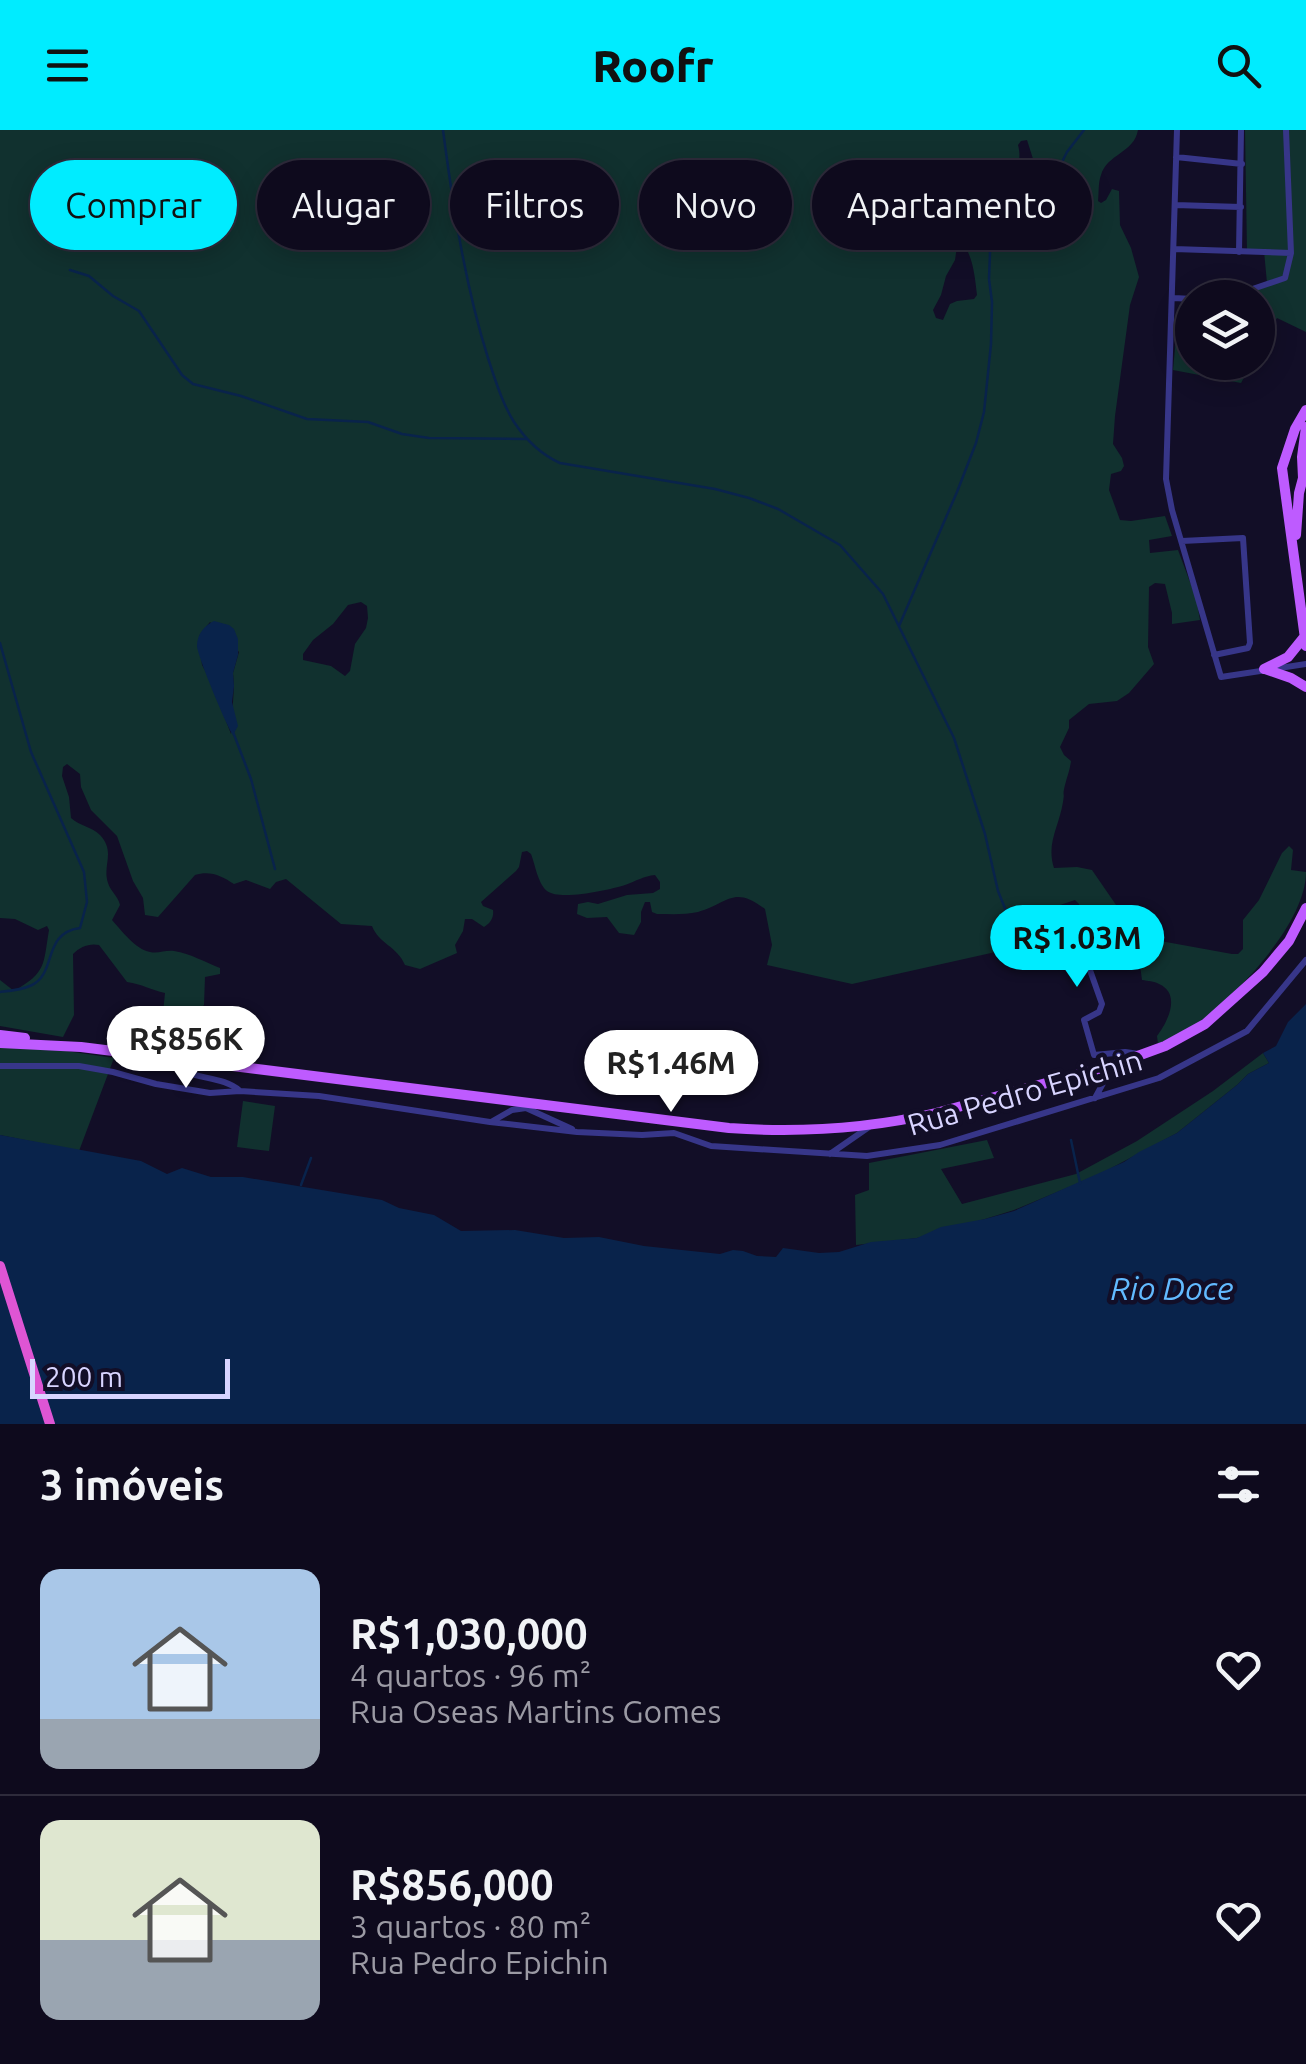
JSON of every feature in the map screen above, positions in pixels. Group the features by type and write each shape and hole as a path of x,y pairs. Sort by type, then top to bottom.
{"highway":[{"path":"0,1266 50,1424"}],"main road":[{"path":"1306,410 1282,468 1306,646"},
{"path":"1294,556 1306,429"},
{"path":"1306,429 1306,439"},
{"path":"1264,669 1288,657 1305,635"},
{"path":"1264,669 1306,688"},
{"path":"0,1035 729,1128 809,1131 870,1126 936,1113 1113,1065 1192,1032 1226,1008 1263,972 1289,942 1306,908"},
{"path":"0,1042 81,1047"}],"street":[{"path":"1177,130 1166,478 1172,510 1220,677 1306,664"},
{"path":"1240,252 1242,130"},
{"path":"1275,281 1284,278 1291,253 1286,130"},
{"path":"1176,157 1242,164"},
{"path":"1175,205 1241,206"},
{"path":"1174,249 1291,253"},
{"path":"1182,541 1243,538 1250,643 1248,648 1214,655"},
{"path":"1054,911 1080,942 1102,1004 1099,1012 1084,1020 1094,1054 1142,1055"},
{"name":"Rua Pedro Epichin","path":"0,1066 80,1066 210,1093 319,1096 577,1132 674,1133 711,1146 867,1156 940,1145 1160,1078 1247,1031 1306,960"},
{"path":"167,1058 182,1072 228,1083 240,1092"},
{"path":"1095,1099 1113,1065"},
{"path":"490,1122 526,1104 577,1132"},
{"path":"830,1155 870,1126"}],"green space":[{"path":"0,130 1138,130 1131,144 1104,168 1099,185 1101,203 1112,189 1119,191 1120,225 1139,277 1130,305 1115,416 1113,444 1124,466 1111,474 1109,490 1120,520 1165,516 1172,536 1149,540 1150,553 1178,550 1200,620 1172,624 1165,584 1149,587 1148,647 1154,664 1117,701 1089,704 1069,720 1060,747 1071,761 1052,843 1052,859 1054,868 1092,870 1125,918 1142,934 1155,940 1238,954 1243,949 1243,920 1259,900 1282,853 1289,846 1293,850 1291,870 1306,872 1296,911 1254,971 1200,1021 1158,1044 1157,1036 1170,1009 1170,995 1159,984 1142,980 1135,951 1115,951 1102,942 1095,929 1086,923 1075,900 1039,912 1028,939 1018,947 852,984 767,965 772,945 765,909 745,898 731,898 683,914 657,914 652,912 650,902 645,902 634,935 619,933 607,917 577,914 578,904 653,893 660,889 655,875 597,892 553,894 541,884 527,851 522,852 516,871 481,902 493,910 488,924 484,927 465,919 455,945 457,953 420,969 405,965 372,926 341,924 286,879 270,889 246,880 234,884 216,875 195,875 158,917 145,915 143,898 117,836 91,810 80,774 67,764 62,776 71,818 97,832 107,847 109,886 120,905 112,920 144,950 186,954 220,968 220,974 205,977 204,1005 199,1010 163,1013 165,993 127,982 99,945 88,945 73,954 74,1015 63,1037 0,1026 0,980 14,991 38,973 49,930 47,926 38,930 15,919 0,918","holes":["361,602 367,606 368,618 355,644 350,671 345,676 331,666 303,660 313,640 348,605","210,622 239,652 233,673 231,734 202,665 199,636"]},
{"path":"1245,130 1306,130 1306,332 1277,318 1275,322 1275,280 1267,280 1264,251 1247,251"},
{"path":"0,1046 114,1058 79,1151 0,1135"},
{"path":"1263,1053 1269,1063 1248,1074 1177,1133 1100,1174 985,1219 917,1238 856,1245 855,1195 869,1190 869,1163 987,1140 994,1158 941,1169 962,1204 1076,1174 1137,1141"},
{"path":"243,1101 275,1106 269,1151 237,1147"}],"water":[{"path":"214,621 229,625 238,639 232,702 238,726 233,735 197,646 202,630"},
{"name":"Rio Doce","path":"1306,1004 1306,1424 0,1424 0,1135 141,1161 167,1174 182,1168 211,1177 243,1177 382,1200 434,1215 461,1231 515,1230 564,1238 599,1237 720,1254 733,1250 776,1257 783,1248 839,1252 871,1242 917,1238 941,1227 1014,1211 1124,1162 1177,1133 1248,1074 1269,1063 1263,1053 1276,1046 1288,1022"}],"waterway":[{"path":"443,130 473,302 499,391 519,429 540,451 560,463 749,498 778,509 840,545 883,594 954,738 985,834 998,891 1011,923"},
{"path":"899,626 957,492 984,412 991,344 991,227 1000,222 1022,222 1037,205 1049,174 1084,130"},
{"path":"70,270 89,276 139,311 182,375 193,384 307,419 368,422 429,438 526,439"},
{"path":"0,643 31,752 84,872 87,902 80,928 60,937 40,979 24,988 0,992"},
{"path":"233,732 251,779 275,869"},
{"path":"1071,1140 1080,1183"},
{"path":"301,1185 311,1158"}]}
